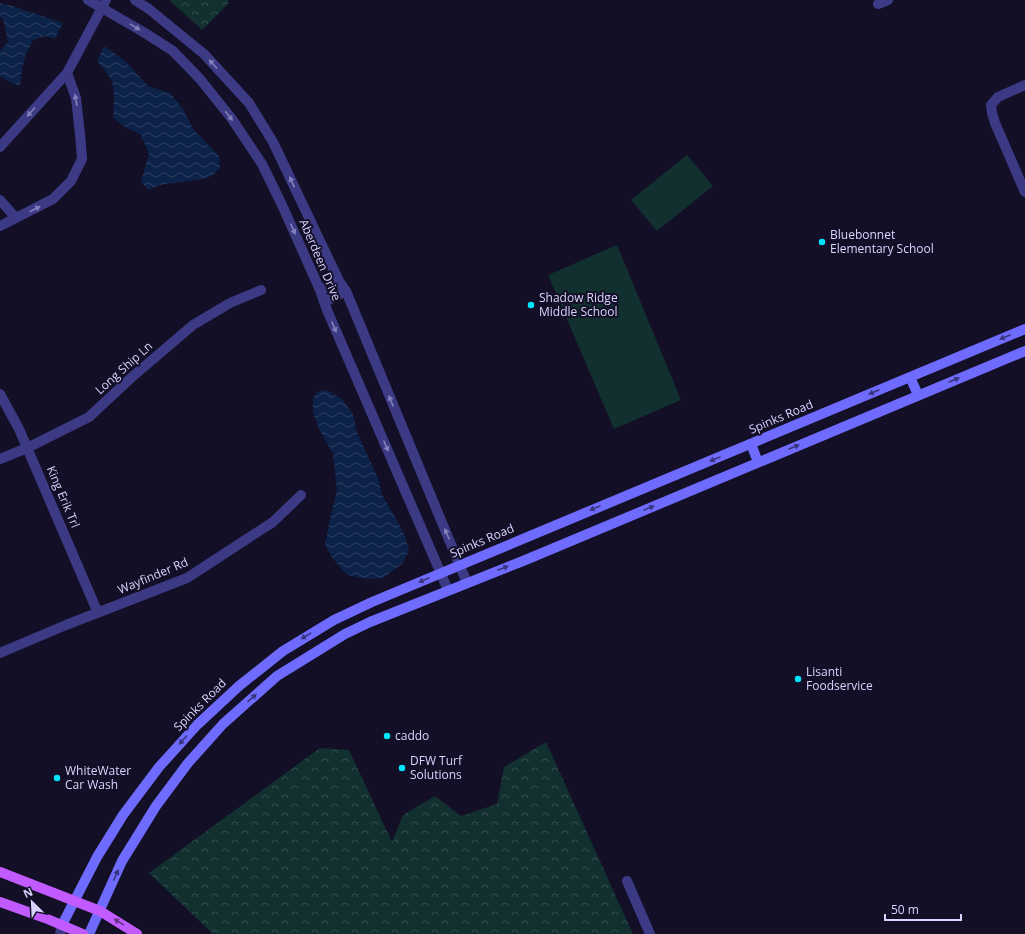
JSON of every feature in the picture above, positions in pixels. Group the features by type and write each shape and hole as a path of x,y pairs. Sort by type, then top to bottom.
{"main road":[{"name":"Spinks Road","path":"61,930 97,857 122,815 159,767 210,712 239,686 283,651 334,620 372,602 1025,329"},
{"path":"89,934 122,861 156,806 188,763 223,724 277,676 345,634 370,622 522,561 1025,351"},
{"path":"910,377 918,395"},
{"path":"751,444 758,462"},
{"path":"210,712 223,724"},
{"path":"0,872 100,911 137,934"},
{"path":"0,902 45,918 61,930 82,934"}],"street":[{"name":"Aberdeen Drive","path":"88,0 104,4 173,52 200,79 232,119 262,164 320,290 448,590"},
{"name":"Aberdeen Drive","path":"135,0 149,9 204,54 249,103 273,142 339,281 346,291 467,583"},
{"path":"878,4 888,0"},
{"path":"0,147 67,73 104,4"},
{"path":"0,226 53,199 71,181 82,159 76,98 67,73"},
{"path":"1025,85 998,97 991,105 992,113 1025,192"},
{"path":"0,200 16,218"},
{"path":"320,290 339,281"},
{"name":"Long Ship Ln","path":"0,459 27,448 89,417 132,377 193,325 230,303 261,290"},
{"path":"324,302 346,291"},
{"name":"King Erik Trl","path":"0,394 19,429 98,613"},
{"name":"Wayfinder Rd","path":"0,653 187,578 274,522 301,495"},
{"path":"627,881 650,934"}],"green space":[{"path":"169,0 228,0 229,3 202,30"},
{"path":"687,155 713,186 657,231 631,200"},
{"path":"617,245 681,400 614,429 548,275"},
{"path":"546,742 633,934 213,934 149,873 320,748 349,750 392,842 403,815 435,796 461,816 497,804 504,767"}],"water":[{"path":"0,3 63,23 55,39 46,36 33,40 26,54 20,86 11,83 0,76 0,51 8,42 3,19 0,17"},
{"path":"104,46 124,60 148,86 170,93 183,109 193,129 219,156 220,168 212,176 203,179 160,185 148,190 141,181 149,154 141,135 125,127 113,117 114,95 112,82 97,61"},
{"path":"326,390 342,399 353,414 356,430 379,481 382,495 405,536 409,551 402,564 383,578 368,579 347,575 333,559 325,545 337,490 333,454 319,429 313,412 313,399 317,392"}],"place":[{"name":"Bluebonnet Elementary School","path":"822,242"},
{"name":"Shadow Ridge Middle School","path":"531,305"},
{"name":"Lisanti Foodservice","path":"798,679"},
{"name":"caddo","path":"387,736"},
{"name":"DFW Turf Solutions","path":"402,768"},
{"name":"WhiteWater Car Wash","path":"57,778"}]}
